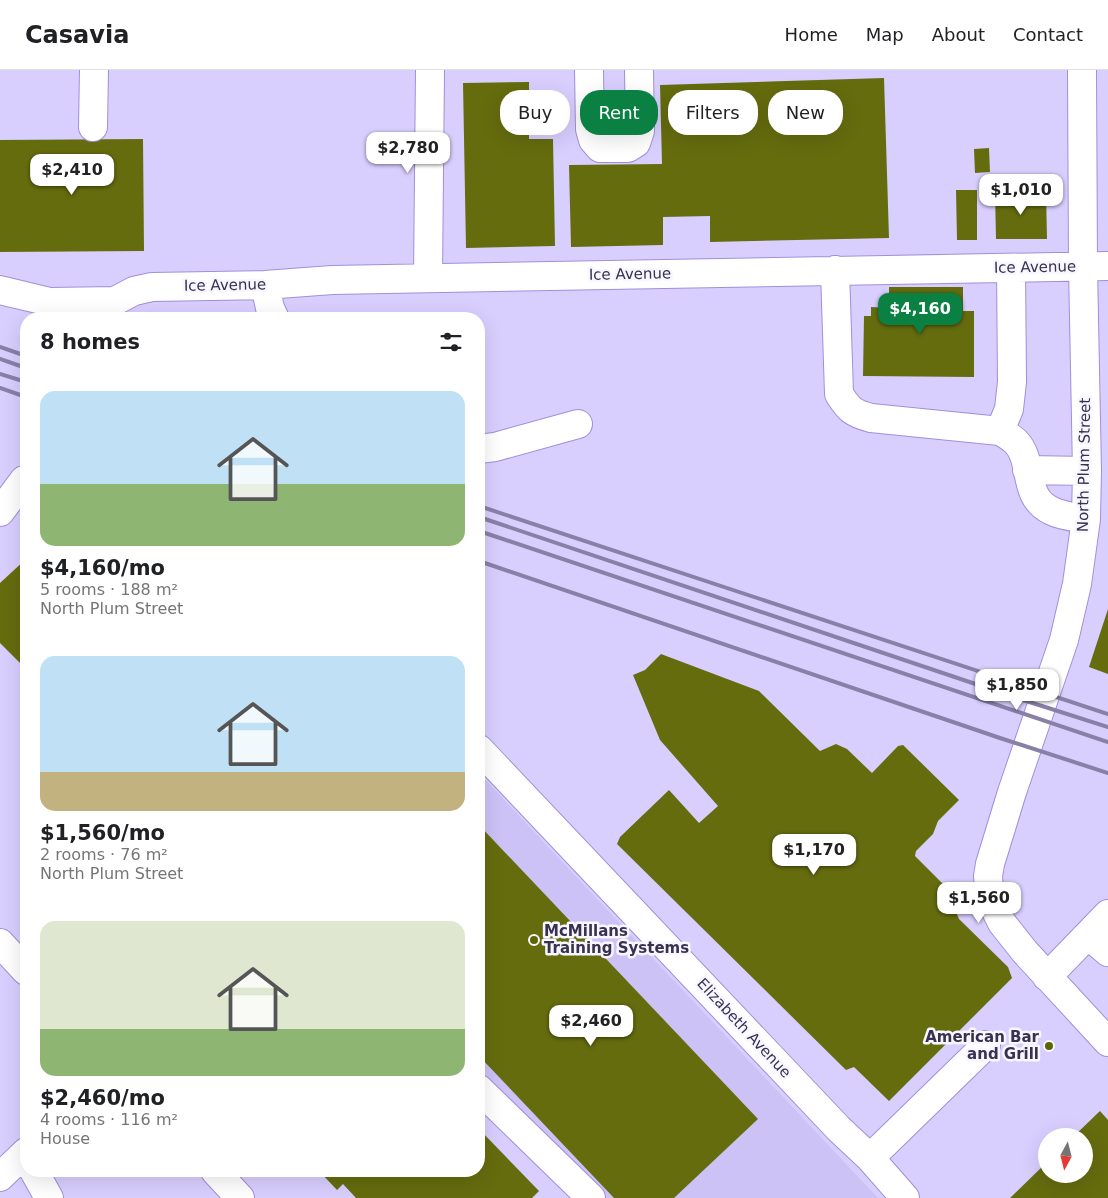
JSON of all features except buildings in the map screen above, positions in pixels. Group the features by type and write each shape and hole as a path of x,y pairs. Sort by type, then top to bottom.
{"street":[{"path":"93,127 94,70"},
{"path":"428,278 430,70"},
{"path":"588,70 590,128 593,140 600,148 628,148 636,143 640,130 639,70"},
{"name":"North Plum Street","path":"1082,70 1096,267 1092,494 1077,584 1064,640 1012,792 988,876 992,903 1002,923 1048,977 1108,1042"},
{"name":"Ice Avenue","path":"0,290 50,302 115,301 134,291 152,287 266,285 332,280 1096,267"},
{"path":"1000,431 1009,409 1012,382 1011,268"},
{"path":"835,270 839,394 848,408 857,414 872,418 1000,431 1016,443 1022,452 1032,492 1044,506 1053,512 1092,494"},
{"path":"266,285 272,312"},
{"path":"485,448 578,424"},
{"path":"1027,470 1092,494"},
{"path":"0,512 20,485"},
{"name":"Elizabeth Avenue","path":"485,755 870,1158 905,1198"},
{"path":"1048,977 1108,914"},
{"path":"1088,935 1108,952"},
{"path":"0,943 20,965"},
{"path":"870,1158 986,1045"},
{"path":"485,1095 592,1198"},
{"path":"0,1177 20,1164"},
{"path":"38,1177 49,1198"},
{"path":"221,1177 240,1198"}],"shaded area":[{"name":"McMillans Training Systems","path":"485,779 878,1198 574,1198 485,1102"}],"railway":[{"path":"0,347 20,354"},
{"path":"0,359 20,366"},
{"path":"0,374 20,380"},
{"path":"0,388 20,395"},
{"path":"485,508 1108,714"},
{"path":"485,519 1108,727"},
{"path":"485,533 1108,742"},
{"path":"485,563 1108,773"}],"place":[{"name":"McMillans Training Systems","path":"534,940"},
{"name":"American Bar and Grill","path":"1049,1046"}]}
